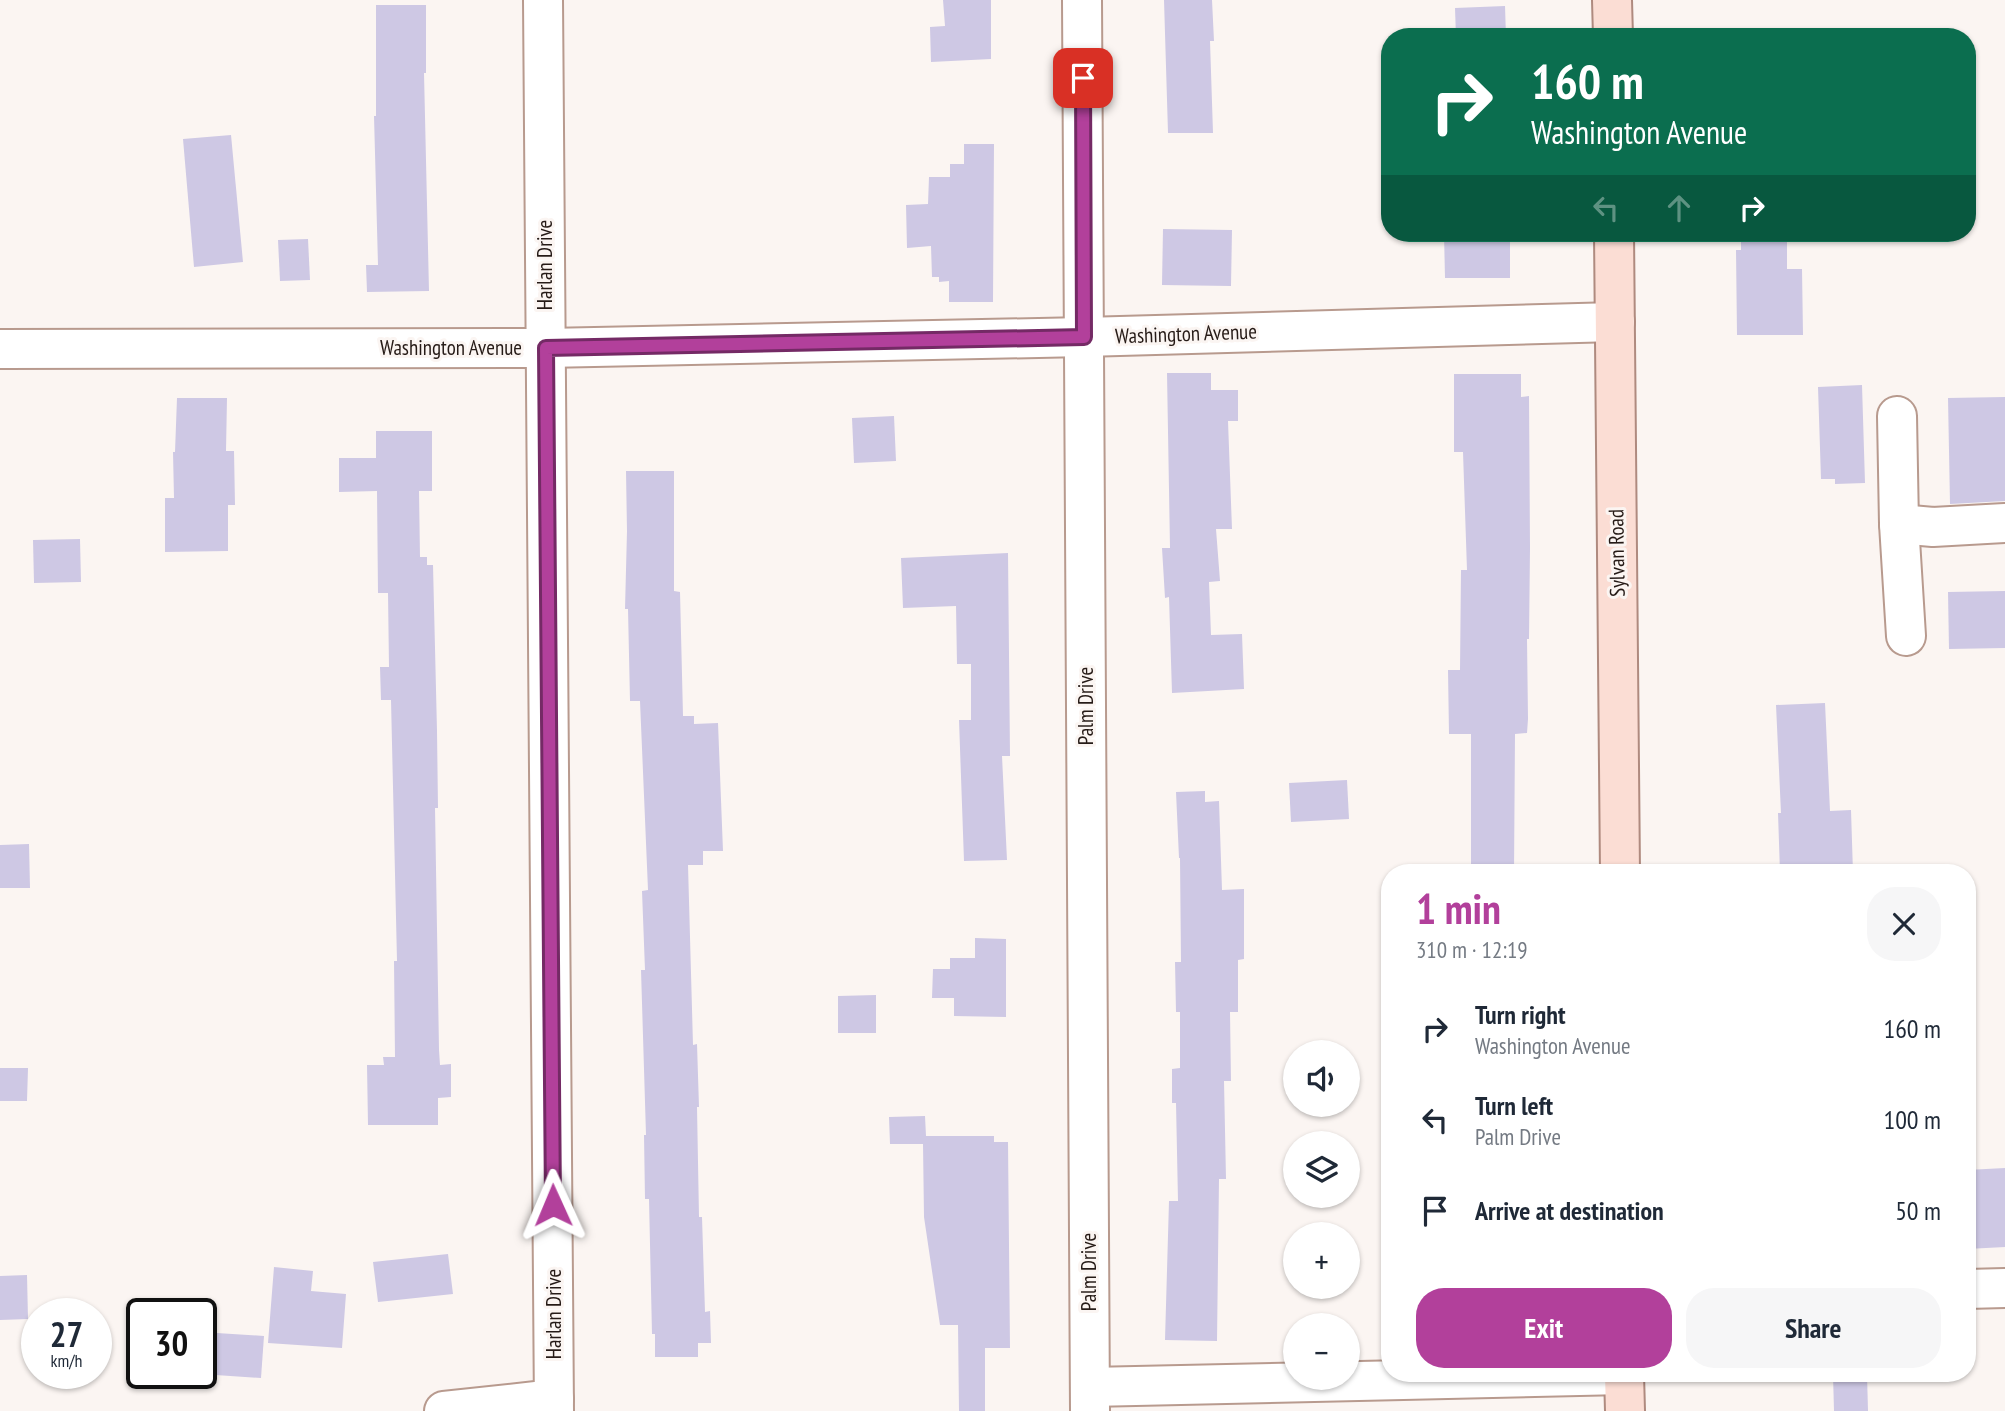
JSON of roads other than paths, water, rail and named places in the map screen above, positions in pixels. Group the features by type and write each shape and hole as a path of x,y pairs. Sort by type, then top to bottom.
{"main road":[{"path":"1612,0 1613,28"},
{"name":"Sylvan Road","path":"1614,242 1620,864"}],"street":[{"name":"Harlan Drive","path":"543,0 554,1405"},
{"name":"Palm Drive","path":"1082,0 1090,1399"},
{"name":"Washington Avenue","path":"0,349 546,348 1615,322"},
{"path":"1897,416 1899,524 1906,636"},
{"path":"1899,524 1933,527 2005,523"},
{"path":"1976,1289 2005,1288"},
{"path":"1090,1399 1625,1387"},
{"path":"444,1411 554,1405"}]}
